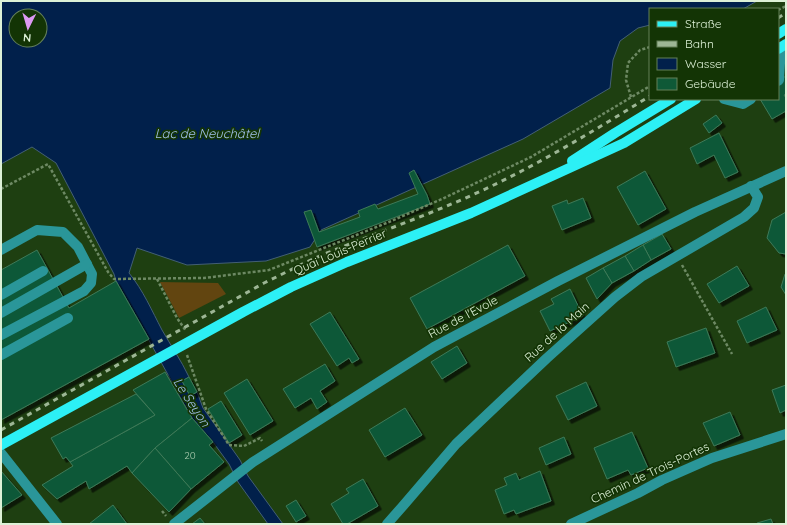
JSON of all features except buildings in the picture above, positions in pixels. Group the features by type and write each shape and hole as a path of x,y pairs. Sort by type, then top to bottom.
{"main road":[{"path":"544,179 669,100"},
{"name":"Quai Louis-Perrier","path":"1,445 263,301 347,262 471,213 624,143 694,100"}],"street":[{"path":"779,80 782,47"},
{"path":"728,100 743,104 749,100"},
{"name":"Rue de l'Evole","path":"174,524 248,466 434,347 558,281 695,212 786,171"},
{"name":"Rue de la Main","path":"387,524 456,444 547,358 615,297 641,277 744,217 754,208 758,197 751,186"},
{"path":"1,250 37,230 63,232 78,247 92,274 91,283 84,291 1,335"},
{"path":"1,314 87,264"},
{"path":"1,295 43,271"},
{"path":"1,355 68,318"},
{"name":"Chemin de Trois-Portes","path":"571,524 638,493 662,480 712,458 786,434"},
{"path":"1,453 57,524"}],"path":[{"path":"631,97 626,80 628,63 640,50 649,47"},
{"path":"1,189 48,164 108,272 114,280 204,278 269,270 389,222 488,178 531,157 649,87"},
{"path":"681,263 732,354"},
{"path":"157,279 186,333 178,337 179,347 189,359 206,409 229,445 244,446 260,438 262,441 258,444"}],"shaded area":[{"path":"160,282 218,283 226,294 179,318"}],"water":[{"name":"Lac de Neuchâtel","path":"1,1 757,1 745,8 649,8 649,25 638,28 620,41 613,60 610,88 523,139 321,230 310,247 266,261 187,265 137,248 129,273 143,293 189,377 182,381 190,395 197,392 203,408 240,460 248,476 283,524 268,524 238,482 229,464 213,442 192,418 116,281 114,274 56,163 32,147 1,164"}],"railway":[{"path":"779,17 786,13"},
{"path":"1,430 264,283 319,256 434,211 517,174 649,97"}],"water label":[{"name":"Le Seyon","path":"192,402"}]}
